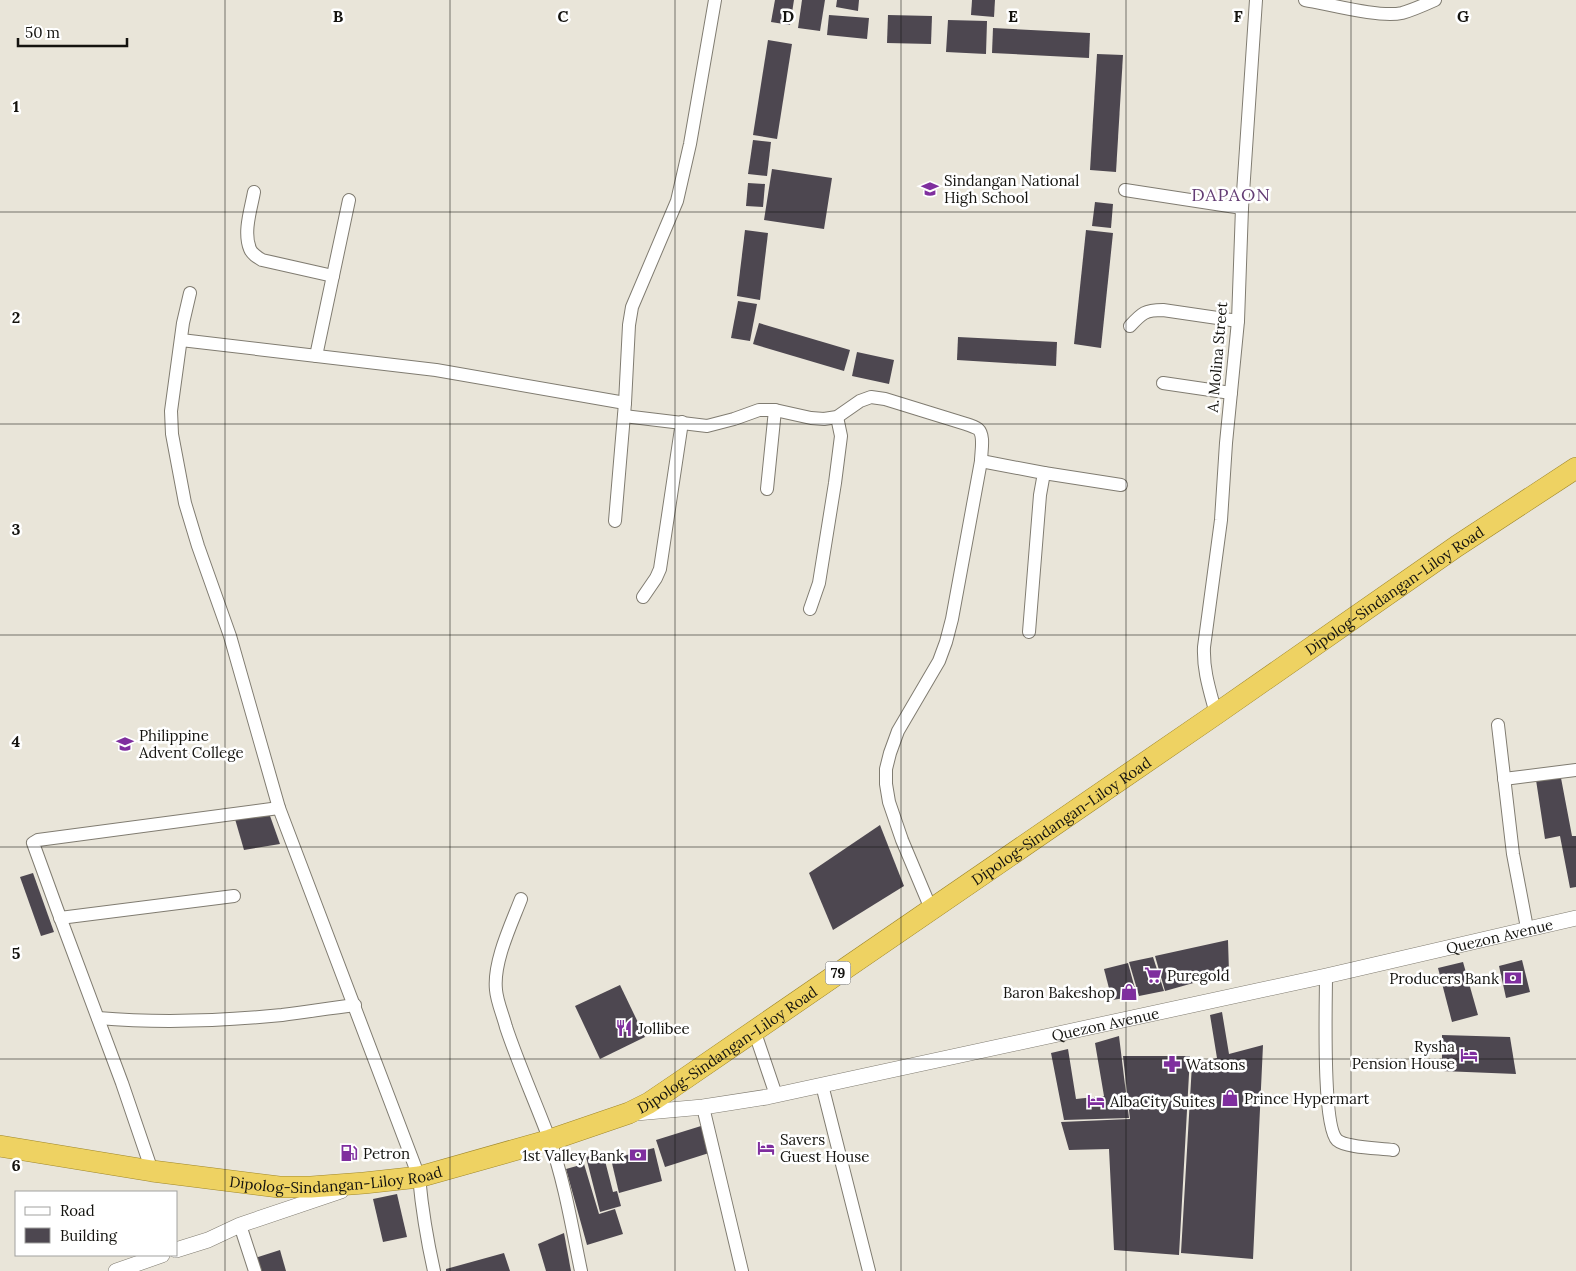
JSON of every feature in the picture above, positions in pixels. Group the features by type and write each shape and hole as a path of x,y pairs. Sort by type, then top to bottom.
{"highway":[{"name":"Dipolog-Sindangan-Liloy Road","path":"0,1146 152,1171 279,1187 312,1187 419,1177 550,1140 629,1113 649,1103 1216,714 1457,546 1576,468"}],"street":[{"path":"615,521 625,403 629,325 632,307 677,201 690,144 715,0"},
{"name":"A. Molina Street","path":"1216,714 1203,663 1221,520 1238,321 1242,208 1256,0"},
{"path":"1305,0 1389,14 1418,8 1435,0"},
{"path":"1125,190 1242,208"},
{"path":"254,192 248,230 250,250 254,255 262,260 333,276"},
{"path":"316,356 349,200"},
{"path":"190,293 171,411 172,434 185,504 230,636 279,808 419,1177 421,1206 434,1271"},
{"path":"1130,326 1146,311 1154,310 1238,321"},
{"path":"181,340 436,370 625,403"},
{"path":"1163,383 1231,393"},
{"path":"624,416 707,426 758,410 776,410 810,418 824,419 837,417 860,400 872,397 885,399 978,429 982,442 981,461 952,619 946,642 939,661 898,731 886,769 886,784 892,811 915,873 932,909"},
{"path":"767,489 776,410"},
{"path":"810,609 819,584 835,483 841,436 837,417"},
{"path":"643,597 660,569 682,422"},
{"path":"981,461 1121,485"},
{"path":"1029,632 1040,495 1044,473"},
{"path":"1498,725 1513,854 1527,928"},
{"path":"1504,779 1576,770"},
{"path":"152,1171 122,1083 33,844 35,841 279,808"},
{"path":"60,918 234,896"},
{"path":"521,898 499,962 496,990 514,1051 550,1140 558,1167 581,1271"},
{"name":"Quezon Avenue","path":"629,1113 703,1107 776,1095 1326,976 1576,918"},
{"path":"1326,976 1327,1099 1333,1135 1338,1141 1346,1144 1393,1150"},
{"path":"98,1018 127,1020 214,1019 282,1015 355,1005"},
{"path":"754,1030 776,1095"},
{"path":"822,1085 869,1271"},
{"path":"703,1107 742,1271"},
{"path":"178,1249 208,1240 240,1225 364,1183"},
{"path":"240,1225 255,1271"},
{"path":"116,1271 159,1256"}],"building":[{"path":"775,0 794,0 790,25 771,22"},
{"path":"802,0 825,0 820,31 798,28"},
{"path":"837,0 859,0 858,11 836,7"},
{"path":"972,0 995,0 994,17 971,15"},
{"path":"829,15 869,18 867,39 827,35"},
{"path":"888,15 932,16 931,44 887,43"},
{"path":"948,20 987,21 986,54 946,52"},
{"path":"993,28 1090,33 1089,58 992,53"},
{"path":"768,40 792,44 777,139 753,135"},
{"path":"1097,54 1123,55 1116,172 1090,170"},
{"path":"753,140 771,142 767,176 748,174"},
{"path":"772,169 832,178 824,229 764,220"},
{"path":"748,183 765,184 763,207 746,206"},
{"path":"1095,202 1113,204 1111,228 1092,226"},
{"path":"745,230 768,233 760,300 737,296"},
{"path":"1086,230 1113,233 1101,348 1074,344"},
{"path":"738,301 757,304 750,341 731,338"},
{"path":"759,323 850,350 844,371 753,344"},
{"path":"958,337 1057,342 1056,366 957,360"},
{"path":"857,352 894,360 889,384 852,376"},
{"path":"1561,778 1572,836 1576,836 1576,887 1570,888 1560,836 1545,839 1536,780"},
{"path":"269,813 280,844 244,850 235,819"},
{"path":"880,825 904,886 833,930 809,873"},
{"path":"33,873 54,932 41,936 20,877"},
{"path":"1228,940 1229,973 1165,991 1155,956"},
{"path":"1153,957 1164,991 1139,996 1129,962"},
{"path":"1522,960 1530,992 1506,998 1499,966"},
{"path":"1463,962 1478,1015 1452,1022 1438,968"},
{"path":"1128,963 1137,996 1112,1000 1104,969"},
{"path":"620,985 645,1037 600,1059 575,1006"},
{"path":"1222,1012 1229,1054 1263,1045 1253,1259 1181,1253 1192,1064 1217,1058 1210,1015"},
{"path":"1442,1035 1510,1037 1516,1074 1442,1071"},
{"path":"1119,1036 1129,1118 1064,1120 1051,1053 1068,1049 1076,1099 1104,1096 1095,1043"},
{"path":"1123,1056 1190,1056 1179,1255 1114,1250 1109,1149 1069,1150 1061,1122 1130,1119"},
{"path":"701,1126 709,1153 665,1167 656,1140"},
{"path":"654,1148 662,1181 619,1193 611,1159"},
{"path":"603,1153 613,1192 617,1191 621,1206 600,1212 586,1157"},
{"path":"584,1164 599,1214 615,1209 623,1234 587,1245 566,1169"},
{"path":"397,1194 407,1237 383,1242 373,1199"},
{"path":"564,1233 571,1271 546,1271 538,1244"},
{"path":"280,1250 286,1271 259,1271 255,1258"},
{"path":"504,1253 510,1271 446,1271 446,1269"}],"place":[{"name":"Sindangan National High School","path":"930,189"},
{"name":"Philippine Advent College","path":"125,744"},
{"name":"Puregold","path":"1153,975"},
{"name":"Producers Bank","path":"1513,978"},
{"name":"Baron Bakeshop","path":"1129,992"},
{"name":"Jollibee","path":"624,1028"},
{"name":"Rysha Pension House","path":"1469,1055"},
{"name":"Watsons","path":"1172,1064"},
{"name":"Prince Hypermart","path":"1230,1098"},
{"name":"AlbaCity Suites","path":"1096,1101"},
{"name":"Savers Guest House","path":"766,1148"},
{"name":"Petron","path":"349,1153"},
{"name":"1st Valley Bank","path":"638,1155"}],"district":[{"name":"DAPAON","path":"1231,194"}]}
